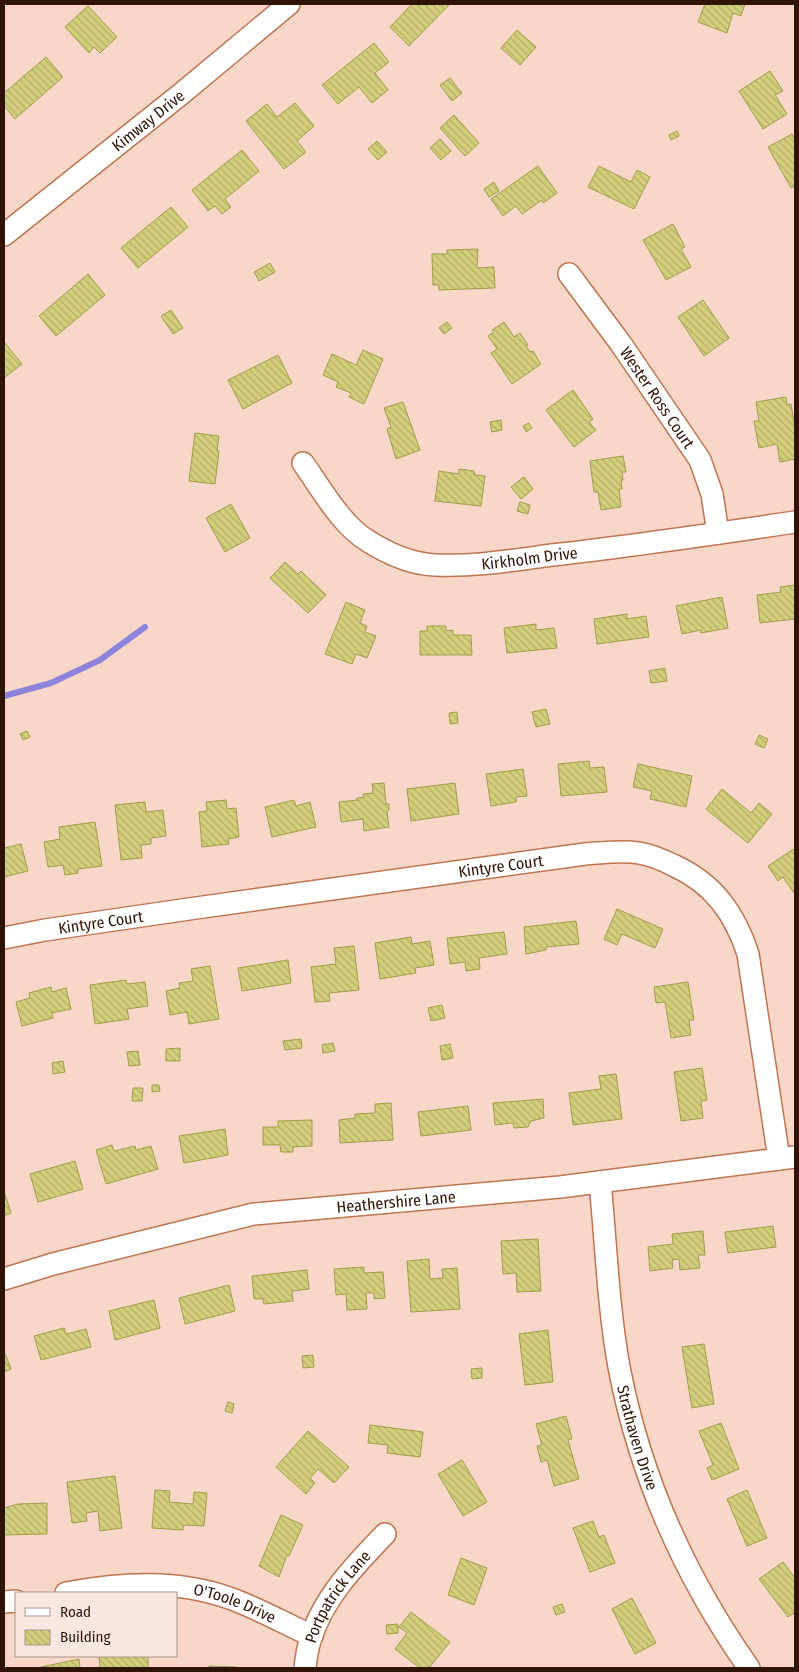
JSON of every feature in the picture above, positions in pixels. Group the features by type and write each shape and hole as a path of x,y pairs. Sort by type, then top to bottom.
{"street":[{"name":"Kimway Drive","path":"4,235 181,94 289,4"},
{"name":"Wester Ross Court","path":"569,274 626,352 700,460 712,494 718,533"},
{"name":"Kirkholm Drive","path":"303,463 347,523 367,540 392,553 421,563 454,565 500,562 795,522"},
{"name":"Kintyre Court","path":"4,938 189,908 584,854 637,853 656,857 692,874 707,885 733,918 742,935 748,954 787,1158"},
{"name":"Heathershire Lane","path":"4,1279 53,1264 254,1214 560,1187 787,1158"},
{"name":"Strathaven Drive","path":"600,1182 619,1366 640,1453 669,1531 686,1565 709,1609 749,1668"},
{"name":"Portpatrick Lane","path":"305,1668 312,1636 320,1616 354,1567 385,1534"},
{"name":"O'Toole Drive","path":"72,1592 126,1584 155,1584 186,1588 232,1599 312,1636"}],"building":[{"path":"412,4 450,4 409,46 390,27"},
{"path":"705,4 745,4 741,16 733,13 727,33 698,22"},
{"path":"88,6 117,37 100,53 94,47 89,53 65,27"},
{"path":"517,30 536,47 520,65 501,48"},
{"path":"374,43 389,62 375,73 388,90 372,103 359,87 338,104 322,85"},
{"path":"46,57 63,77 15,119 4,106 4,93"},
{"path":"770,71 783,91 775,95 787,114 763,129 739,91"},
{"path":"450,78 462,93 452,101 440,85"},
{"path":"295,103 314,126 297,141 306,152 284,169 246,121 267,104 277,117"},
{"path":"454,115 479,143 465,156 440,128"},
{"path":"677,131 679,136 671,140 669,135"},
{"path":"792,134 795,139 795,186 791,188 768,147"},
{"path":"440,139 451,151 441,160 430,148"},
{"path":"377,141 387,152 378,160 368,149"},
{"path":"242,150 259,171 225,199 231,207 222,214 215,206 208,211 192,190"},
{"path":"538,166 557,193 543,203 542,200 522,214 516,206 503,216 491,199"},
{"path":"599,166 631,182 637,170 650,177 634,209 588,187"},
{"path":"494,182 499,191 489,197 484,189"},
{"path":"171,207 188,227 138,268 121,248"},
{"path":"673,224 685,247 681,249 691,267 666,280 643,240"},
{"path":"478,249 477,268 494,267 495,288 439,290 439,285 433,285 432,254 447,254 447,250"},
{"path":"270,263 275,272 259,281 254,272"},
{"path":"88,274 105,295 56,336 39,316"},
{"path":"703,300 729,338 704,356 678,317"},
{"path":"171,310 183,328 173,334 161,316"},
{"path":"447,322 452,328 444,334 439,328"},
{"path":"504,322 514,337 520,333 530,352 533,351 541,364 512,384 491,353 497,349 488,336 494,332 492,330"},
{"path":"4,344 22,364 4,378"},
{"path":"363,350 383,359 364,404 349,397 351,393 336,387 338,382 323,375 332,354 356,365"},
{"path":"278,355 292,383 243,409 228,380"},
{"path":"573,390 593,419 589,422 596,430 574,447 546,410"},
{"path":"786,397 787,405 791,404 795,428 795,459 780,462 777,444 759,448 754,421 759,421 756,402"},
{"path":"403,402 420,450 396,459 387,429 391,427 384,408"},
{"path":"501,420 502,430 492,432 490,422"},
{"path":"529,423 532,428 526,432 523,426"},
{"path":"195,433 219,436 215,484 189,481"},
{"path":"623,456 626,472 622,472 622,489 619,489 621,507 601,510 598,492 594,492 590,461"},
{"path":"459,469 474,471 475,475 485,476 481,506 435,501 439,471 459,474"},
{"path":"524,477 533,489 521,499 511,487"},
{"path":"520,502 530,505 528,514 517,511"},
{"path":"231,504 250,538 225,552 206,518"},
{"path":"285,562 298,574 301,571 326,595 308,613 270,578"},
{"path":"795,585 795,619 760,623 757,595 781,592 780,587"},
{"path":"722,597 728,628 701,633 701,630 682,634 676,606"},
{"path":"346,602 365,610 360,623 367,626 365,632 376,636 367,658 356,654 352,664 325,654"},
{"path":"627,614 627,619 646,616 649,637 597,644 594,619"},
{"path":"536,624 536,630 554,628 557,648 507,653 504,628"},
{"path":"427,626 446,626 446,631 453,630 453,635 471,635 472,655 420,655 420,631 427,631"},
{"path":"665,668 667,681 651,683 649,671"},
{"path":"546,709 550,724 536,727 532,712"},
{"path":"457,712 458,723 450,724 449,713"},
{"path":"27,731 30,737 23,740 20,734"},
{"path":"759,735 768,739 764,748 755,744"},
{"path":"589,761 590,768 604,767 607,792 561,796 558,764"},
{"path":"638,764 692,776 686,807 650,799 652,791 633,787"},
{"path":"523,769 527,796 516,797 516,802 491,806 486,774"},
{"path":"384,783 386,804 389,804 389,810 387,811 389,827 364,831 363,819 341,822 339,802 357,800 357,798 364,797 363,794 373,793 372,784"},
{"path":"455,783 459,814 411,821 407,789"},
{"path":"722,789 751,813 759,803 772,814 748,843 706,809"},
{"path":"226,800 227,809 236,808 239,837 228,839 229,844 202,847 199,812 207,811 206,802"},
{"path":"294,800 296,806 310,802 316,827 272,837 265,807"},
{"path":"145,802 146,812 163,810 166,836 151,838 151,844 141,845 142,858 121,860 115,805"},
{"path":"95,822 102,866 78,869 78,873 65,875 63,865 48,867 44,842 60,839 59,827"},
{"path":"4,841 5,848 21,844 28,871 4,877"},
{"path":"795,848 794,893 783,877 778,881 768,866"},
{"path":"617,909 663,929 655,948 622,934 617,945 604,939"},
{"path":"576,921 579,944 546,947 546,950 526,954 524,927"},
{"path":"504,932 507,954 479,958 480,969 466,971 465,962 450,964 447,938"},
{"path":"411,937 412,944 430,941 434,965 415,968 416,973 380,979 375,943"},
{"path":"354,946 359,990 329,993 330,1001 315,1002 311,967 336,964 334,948"},
{"path":"288,960 291,983 242,991 238,968"},
{"path":"210,966 219,1019 189,1024 187,1012 170,1015 166,991 180,988 179,983 193,981 191,969"},
{"path":"126,980 127,984 145,982 148,1006 127,1009 129,1019 95,1024 90,985"},
{"path":"688,982 694,1020 689,1020 691,1035 671,1038 665,1002 656,1003 654,987"},
{"path":"51,987 52,992 66,988 71,1009 52,1013 53,1018 22,1026 16,1002 30,998 29,993"},
{"path":"442,1005 445,1018 431,1021 428,1008"},
{"path":"301,1039 302,1048 285,1050 283,1041"},
{"path":"333,1043 335,1051 323,1053 322,1045"},
{"path":"450,1044 453,1058 442,1060 440,1046"},
{"path":"180,1048 180,1061 166,1061 166,1049"},
{"path":"138,1051 140,1065 129,1066 127,1052"},
{"path":"63,1061 65,1072 53,1074 52,1063"},
{"path":"702,1068 707,1100 701,1101 703,1118 681,1121 674,1072"},
{"path":"616,1074 622,1119 573,1125 569,1093 601,1089 599,1076"},
{"path":"152,1085 159,1085 160,1091 152,1092"},
{"path":"133,1088 143,1088 142,1101 132,1101"},
{"path":"543,1099 544,1118 531,1121 528,1127 514,1128 513,1123 495,1125 493,1103"},
{"path":"391,1103 393,1140 340,1143 339,1120 355,1118 355,1114 375,1113 375,1104"},
{"path":"468,1106 471,1130 421,1136 418,1112"},
{"path":"312,1120 312,1146 293,1147 293,1152 281,1152 280,1145 263,1145 263,1127 278,1127 278,1121"},
{"path":"225,1129 228,1155 184,1163 179,1136"},
{"path":"112,1145 114,1151 135,1146 136,1150 151,1146 158,1169 106,1184 96,1150"},
{"path":"75,1161 83,1189 38,1202 30,1174"},
{"path":"4,1191 11,1213 4,1216"},
{"path":"773,1226 776,1247 728,1253 725,1232"},
{"path":"703,1231 705,1255 698,1255 700,1268 680,1270 679,1259 672,1260 673,1268 650,1271 648,1247 673,1244 672,1234"},
{"path":"538,1239 541,1291 517,1292 516,1273 503,1274 501,1241"},
{"path":"429,1259 430,1279 443,1278 442,1269 457,1268 460,1309 411,1312 407,1261"},
{"path":"364,1267 364,1273 383,1272 385,1298 374,1299 374,1293 366,1293 367,1309 347,1310 346,1294 336,1295 334,1269"},
{"path":"307,1270 309,1289 292,1291 293,1301 264,1304 263,1299 254,1299 252,1276"},
{"path":"229,1285 235,1311 185,1324 179,1298"},
{"path":"154,1300 160,1328 115,1340 109,1311"},
{"path":"64,1328 66,1334 86,1329 91,1347 41,1360 34,1336"},
{"path":"548,1330 553,1382 525,1385 519,1334"},
{"path":"704,1344 714,1404 692,1408 682,1347"},
{"path":"4,1351 11,1369 4,1372"},
{"path":"313,1355 314,1367 303,1368 302,1356"},
{"path":"482,1368 482,1378 472,1379 471,1369"},
{"path":"228,1402 234,1404 232,1413 225,1411"},
{"path":"566,1416 572,1439 568,1440 579,1479 554,1486 547,1460 541,1462 537,1446 542,1445 536,1424"},
{"path":"721,1423 739,1469 712,1480 707,1468 713,1465 699,1431"},
{"path":"370,1425 423,1432 420,1457 387,1453 388,1445 368,1443"},
{"path":"308,1431 349,1467 334,1483 318,1469 310,1478 315,1483 306,1494 276,1467"},
{"path":"462,1460 487,1502 463,1516 438,1474"},
{"path":"115,1476 122,1528 100,1531 98,1511 86,1513 87,1521 72,1523 67,1482"},
{"path":"155,1490 170,1491 169,1502 193,1504 194,1492 207,1493 204,1526 183,1525 183,1530 152,1528"},
{"path":"747,1490 767,1538 747,1546 727,1499"},
{"path":"47,1503 47,1534 4,1535 4,1508 18,1504"},
{"path":"281,1515 303,1525 289,1556 287,1555 279,1577 259,1566"},
{"path":"593,1521 599,1537 604,1535 615,1563 590,1572 573,1528"},
{"path":"461,1558 487,1568 474,1605 448,1595"},
{"path":"783,1562 795,1578 795,1612 788,1617 759,1579"},
{"path":"632,1598 656,1643 635,1654 612,1609"},
{"path":"562,1604 565,1612 556,1615 553,1607"},
{"path":"411,1612 450,1642 429,1668 420,1668 395,1649 407,1633 399,1627"},
{"path":"398,1624 398,1633 387,1634 386,1625"},
{"path":"99,1657 148,1657 148,1668 100,1668"},
{"path":"79,1659 80,1668 41,1667"},
{"path":"209,1666 236,1667 236,1668 209,1668"}],"waterway":[{"path":"4,696 51,683 100,660 145,627"}]}
